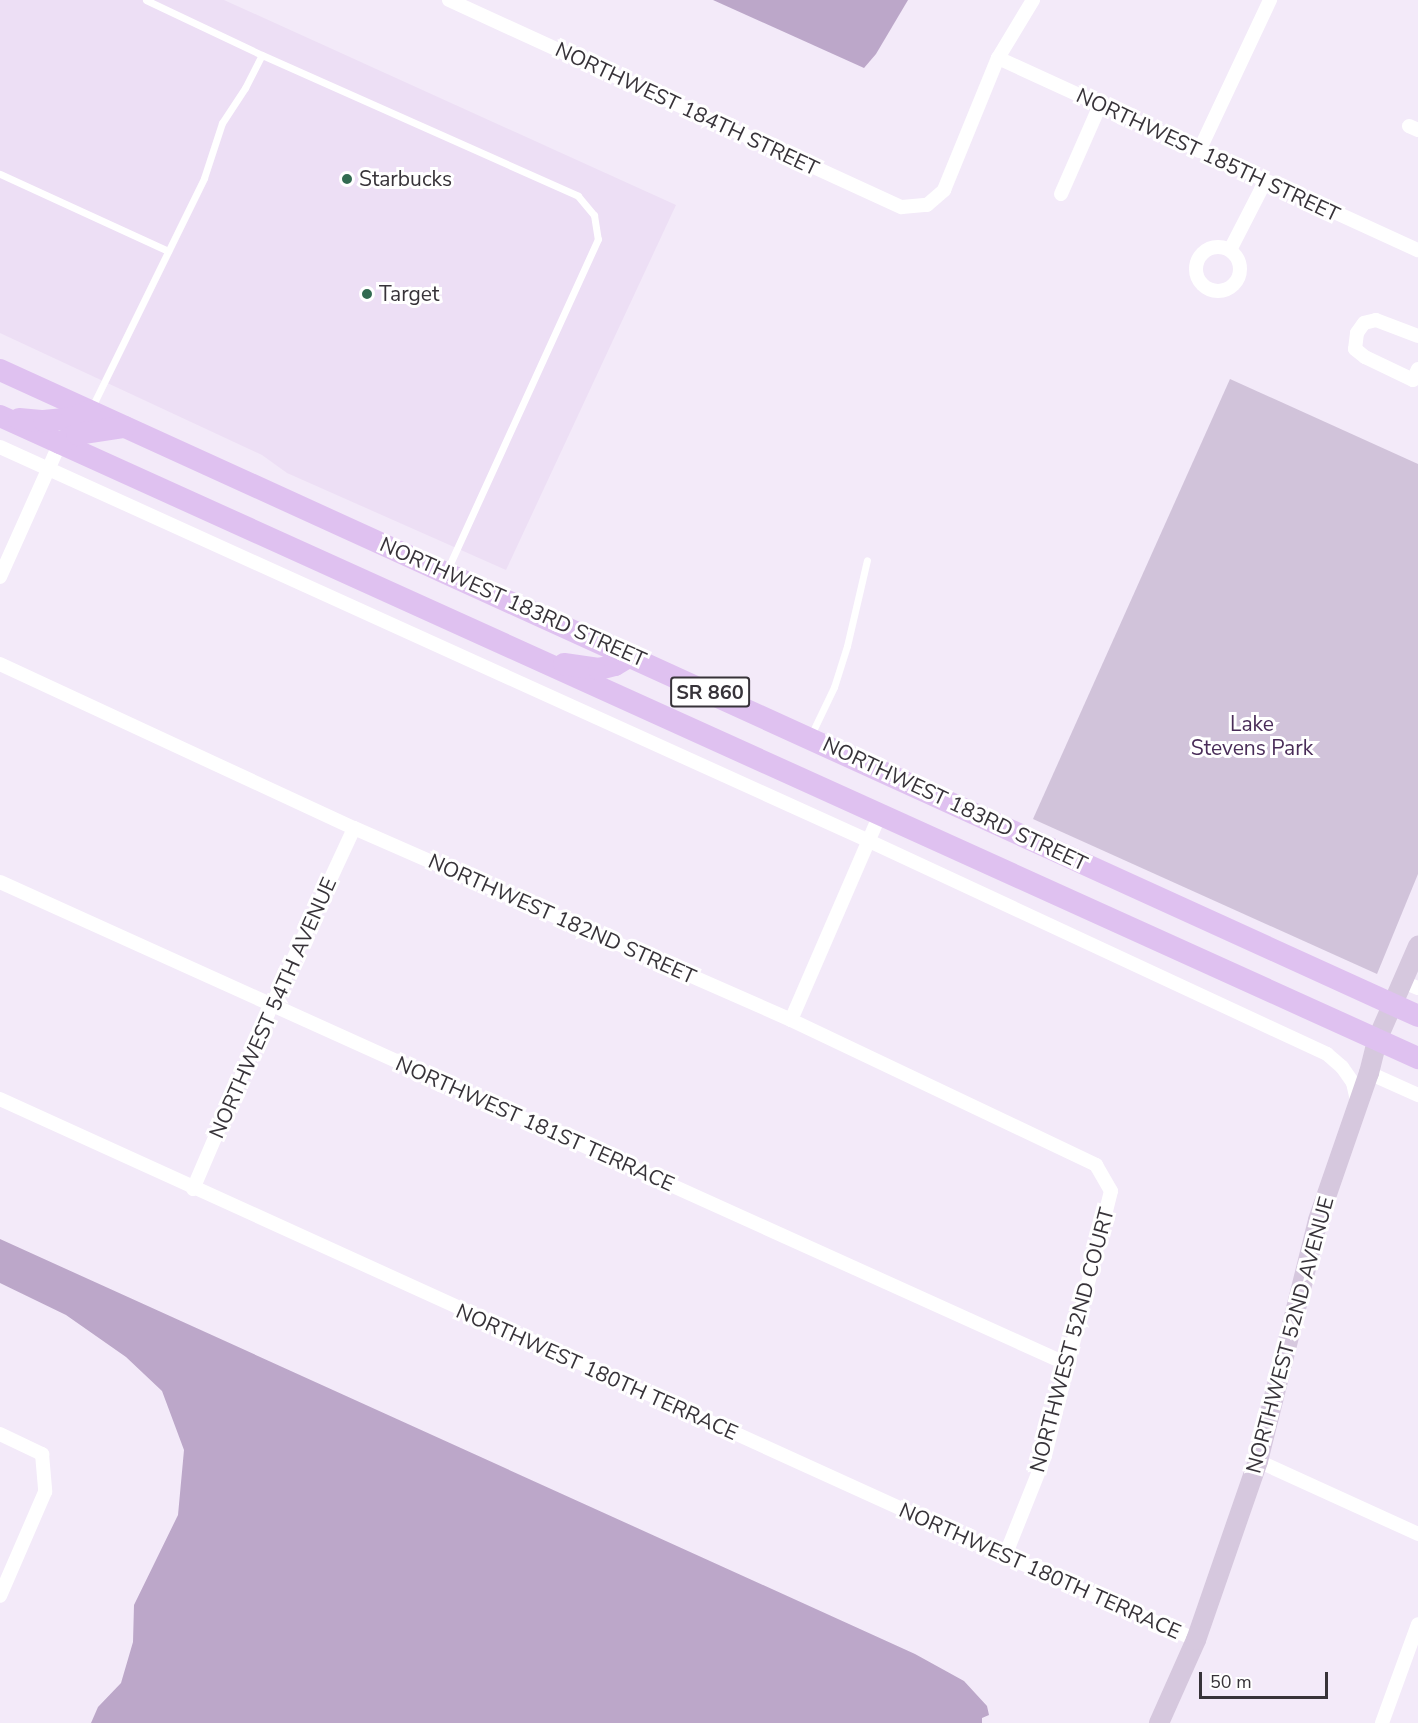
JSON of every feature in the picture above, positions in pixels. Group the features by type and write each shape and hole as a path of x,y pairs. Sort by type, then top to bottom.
{"main road":[{"name":"NORTHWEST 183RD STREET","path":"0,370 810,737 1418,1016"},
{"path":"3,417 44,421 72,418 90,411"},
{"name":"NORTHWEST 183RD STREET","path":"3,417 1418,1058"},
{"path":"60,443 77,434 105,428 125,427"},
{"path":"542,661 599,669 615,665 630,656"}],"street":[{"name":"NORTHWEST 184TH STREET","path":"449,0 902,207 927,205 944,190 998,58"},
{"path":"998,58 1033,0"},
{"path":"1199,151 1270,0"},
{"name":"NORTHWEST 185TH STREET","path":"998,58 1418,250"},
{"path":"1061,194 1100,105"},
{"path":"1230,250 1265,182"},
{"path":"1416,374 1365,357 1355,349 1358,333 1364,323 1376,320 1418,336"},
{"path":"0,577 60,443"},
{"path":"0,447 869,841 1327,1054 1342,1067 1353,1083 1358,1105"},
{"name":"NORTHWEST 182ND STREET","path":"0,664 354,828 791,1020 1075,1154 1096,1166 1111,1191"},
{"path":"791,1020 880,814"},
{"name":"NORTHWEST 54TH AVENUE","path":"194,1189 272,1005 354,828"},
{"name":"NORTHWEST 181ST TERRACE","path":"0,882 1069,1365"},
{"name":"NORTHWEST 52ND AVENUE","path":"1160,1723 1196,1640 1258,1461 1318,1220 1369,1073 1377,1040 1393,1005 1410,985 1418,946"},
{"path":"1369,1073 1418,1095"},
{"name":"NORTHWEST 180TH TERRACE","path":"0,1099 1005,1556 1196,1640"},
{"name":"NORTHWEST 52ND COURT","path":"1005,1556 1045,1456 1111,1191"},
{"path":"0,1434 42,1455 45,1492 0,1596"},
{"path":"1258,1461 1418,1534"},
{"path":"1382,1723 1418,1624"}],"lane":[{"path":"146,0 262,55 578,196 594,215 598,239 446,572"},
{"path":"90,411 204,178 222,123 245,88 262,55"},
{"path":"0,174 168,251"},
{"path":"810,737 834,687 844,656 867,560"}],"shaded area":[{"path":"0,0 224,0 676,205 506,570 287,473 262,455 0,333"},
{"path":"713,0 908,0 876,54 864,68"},
{"path":"0,1239 915,1654 964,1681 987,1706 989,1715 982,1718 982,1723 91,1723 98,1707 121,1683 133,1642 134,1605 178,1515 184,1450 162,1391 126,1357 66,1315 0,1283"}],"green space":[{"name":"Lake Stevens Park","path":"1230,379 1418,464 1418,874 1377,974 1033,819"}],"place":[{"name":"Starbucks","path":"347,179"},
{"name":"Target","path":"367,294"}]}
